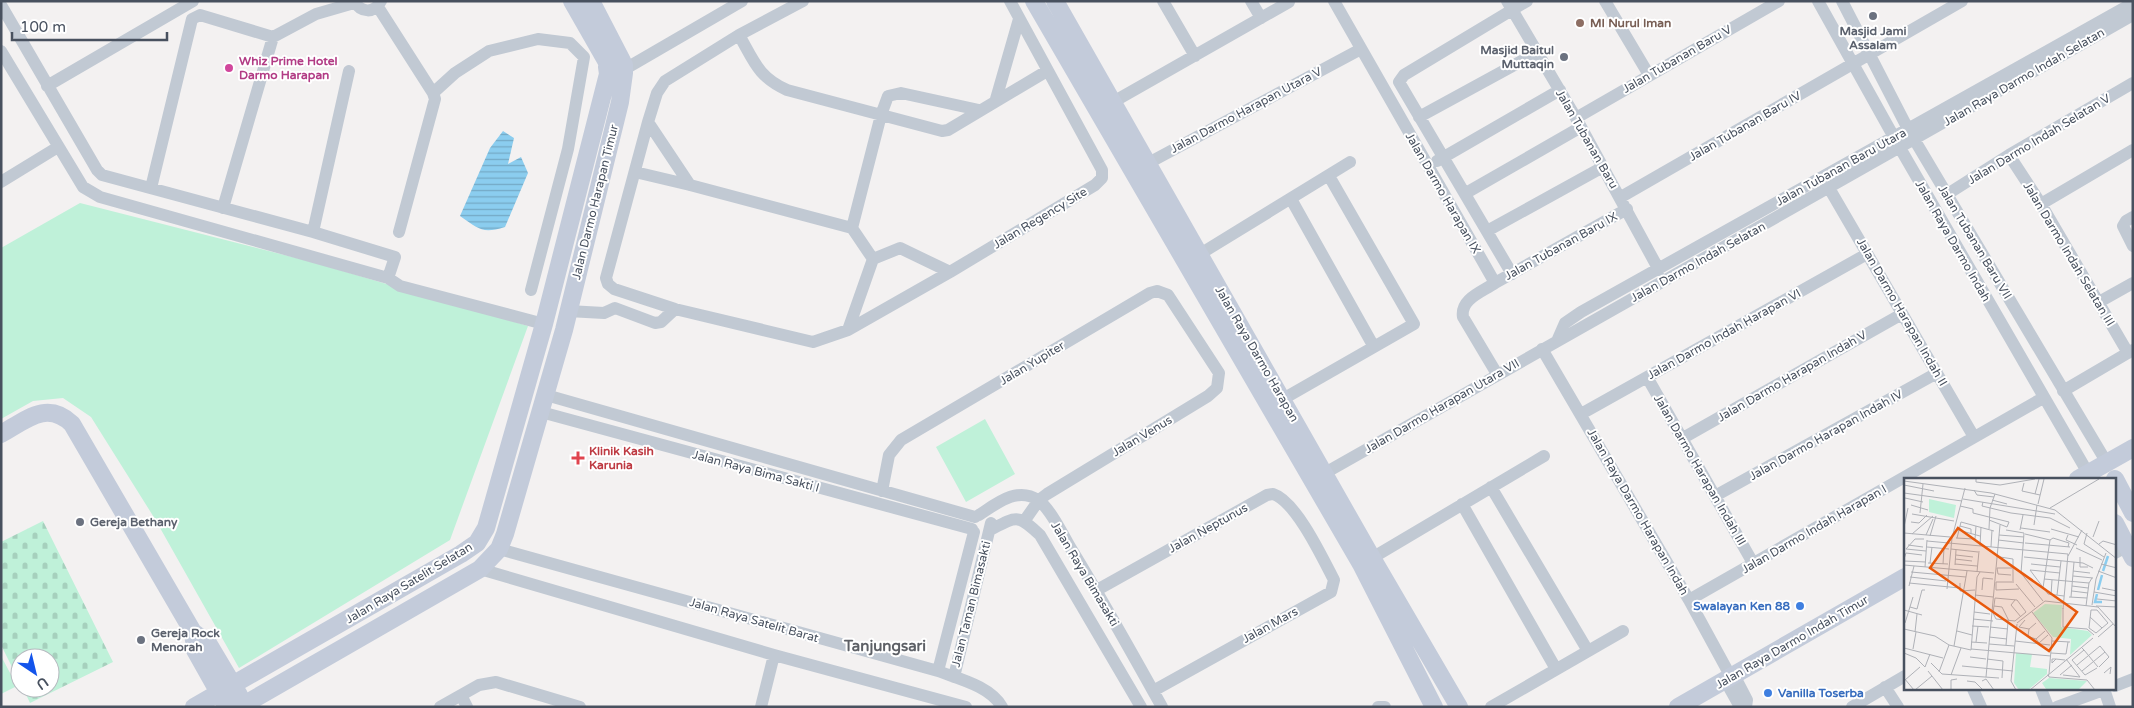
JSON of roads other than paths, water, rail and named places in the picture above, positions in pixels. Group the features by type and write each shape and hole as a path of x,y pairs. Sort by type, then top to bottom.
{"street":[{"path":"47,86 194,1"},
{"path":"572,1 617,68"},
{"path":"591,1 617,68"},
{"name":"Jalan Regency Site","path":"803,1 739,35 665,81 657,93 648,122 606,278 608,284 622,292 675,309 807,342 814,342 848,330 950,272 1095,185 1102,178 1102,170 1010,1"},
{"name":"Jalan Raya Darmo Harapan","path":"1034,1 1360,564 1434,707"},
{"name":"Jalan Raya Darmo Harapan","path":"1055,1 1372,558 1459,707"},
{"path":"1162,1 1194,56"},
{"path":"1251,1 1261,18"},
{"name":"Jalan Darmo Harapan IX","path":"1334,1 1495,283"},
{"path":"1512,274 1399,82 1404,75 1510,5 1527,1"},
{"name":"Jalan Tubanan Baru V","path":"1466,193 1579,122 1648,75 1779,1"},
{"name":"Jalan Raya Darmo Indah","path":"1818,1 2043,398 2085,477"},
{"name":"Jalan Tubanan Baru VII","path":"1842,1 1911,134 2114,478"},
{"name":"Jalan Tubanan Baru IV","path":"1621,197 1962,1"},
{"path":"151,188 192,19 200,15 273,37 316,14 354,2 360,9 369,11 380,4 433,93 434,106 399,232"},
{"path":"617,68 739,2"},
{"path":"1113,102 1289,2"},
{"path":"1606,2 1648,75"},
{"name":"Jalan Tubanan Baru Utara","path":"1558,339 1567,321 1659,270 1735,234 1897,143 2081,36 2133,3"},
{"path":"1,5 97,170 112,178 313,232 394,257 388,278"},
{"name":"Jalan Tubanan Baru","path":"1510,5 1579,122 1659,270"},
{"name":"Jalan Raya Darmo Indah Selatan","path":"1911,134 2133,15"},
{"path":"996,99 1019,19"},
{"path":"739,35 763,76 772,83 787,90 942,131 948,130 996,99 1047,71"},
{"path":"223,208 273,37"},
{"path":"433,93 455,73 489,51 538,39 570,43 584,57 568,149 531,290"},
{"name":"Jalan Darmo Harapan Utara V","path":"1132,172 1362,49"},
{"path":"1,51 83,187 100,197 388,278 400,286 564,330"},
{"path":"1418,117 1538,52"},
{"name":"Jalan Darmo Harapan Timur","path":"564,330 620,102 617,68"},
{"name":"Jalan Darmo Harapan Timur","path":"544,324 617,68"},
{"path":"313,232 349,70"},
{"name":"Jalan Darmo Indah Selatan V","path":"1946,195 2009,155 2133,83"},
{"path":"1428,167 1560,90"},
{"path":"852,228 880,115 888,96 900,92 979,110"},
{"path":"648,122 690,185"},
{"name":"Jalan Darmo Indah Selatan","path":"1558,339 1735,234 1829,188 1897,143"},
{"path":"1,182 58,147"},
{"path":"2040,204 2133,150"},
{"name":"Jalan Darmo Indah Selatan III","path":"2009,155 2130,352"},
{"path":"1200,254 1350,162"},
{"path":"1487,231 1603,167"},
{"path":"83,187 97,170"},
{"path":"635,172 852,228 873,259"},
{"path":"1282,399 1412,327 1414,323 1329,176"},
{"path":"100,197 112,178"},
{"name":"Jalan Darmo Harapan Indah II","path":"1829,188 1974,437"},
{"path":"1290,199 1374,347"},
{"name":"Jalan Tubanan Baru IX","path":"1495,283 1627,209"},
{"path":"2133,217 2124,223 2123,229 2133,246"},
{"path":"848,330 873,259 900,248 950,272"},
{"name":"Jalan Darmo Indah Harapan VI","path":"1581,414 1867,254"},
{"path":"1495,283 1466,301 1462,311 1463,317 1498,374"},
{"path":"2099,302 2133,283"},
{"name":"Jalan Yupiter","path":"882,491 888,455 901,440 1150,292 1163,291 1168,295 1197,337"},
{"path":"568,311 604,314 615,308 622,292"},
{"path":"615,308 655,323 661,322 675,309"},
{"name":"Jalan Darmo Harapan Indah V","path":"1683,438 1902,314"},
{"name":"Jalan Raya Satelit Selatan","path":"194,707 226,695 477,543 486,528 544,324"},
{"name":"Jalan Raya Satelit Selatan","path":"243,706 480,569 499,549 564,330"},
{"name":"Jalan Venus","path":"1025,520 1039,500 1213,392 1220,380 1219,374 1197,337"},
{"name":"Jalan Darmo Harapan Utara VII","path":"1325,473 1558,339"},
{"name":"Jalan Raya Darmo Harapan Indah","path":"1542,348 1689,600 1730,677 1747,700 1745,707"},
{"path":"2063,391 2130,352"},
{"name":"Jalan Darmo Harapan Indah IV","path":"1716,496 1937,373"},
{"name":"Jalan Darmo Harapan Indah III","path":"1647,377 1753,564"},
{"name":"Jalan Raya Bima Sakti I","path":"546,395 882,491 975,523"},
{"name":"Jalan Darmo Indah Harapan I","path":"1689,600 2043,398"},
{"path":"580,424 586,407"},
{"path":"1,434 38,414 49,412 63,416 72,424 193,632 195,650 226,695 243,706"},
{"name":"Jalan Raya Bima Sakti I","path":"541,412 580,424 975,523"},
{"path":"2085,477 2133,448"},
{"path":"1372,558 1544,456"},
{"name":"Jalan Tubanan Baru VII","path":"2116,481 2133,513"},
{"path":"1491,487 1588,651"},
{"path":"975,523 1002,500 1018,494 1039,500"},
{"name":"Jalan Neptunus","path":"1097,590 1268,495 1278,496 1288,503 1308,534"},
{"name":"Jalan Raya Bimasakti","path":"1039,500 1097,590 1162,707"},
{"path":"1462,504 1556,669"},
{"path":"975,523 983,535 1006,522 1018,518 1025,520"},
{"path":"975,523 989,519 990,531"},
{"name":"Jalan Raya Bimasakti","path":"1025,520 1040,536 1141,707"},
{"name":"Jalan Taman Bimasakti","path":"938,671 975,523"},
{"path":"2116,526 2125,552"},
{"name":"Jalan Taman Bimasakti","path":"954,677 990,531"},
{"name":"Jalan Mars","path":"1153,691 1331,592 1334,580 1308,534"},
{"name":"Jalan Raya Satelit Barat","path":"499,549 938,671 986,691 998,700 1002,707"},
{"path":"480,569 774,655 966,707"},
{"name":"Jalan Raya Darmo Indah Timur","path":"1678,707 1904,579"},
{"path":"1491,707 1623,631"},
{"path":"760,707 774,655"},
{"path":"1852,707 1904,677"},
{"path":"2116,686 2133,679"},
{"path":"440,707 487,682 496,682 580,707"},
{"path":"1886,687 1898,707"},
{"path":"1973,690 1981,707"},
{"path":"2041,690 2048,707"},
{"path":"2058,707 2102,690"},
{"path":"2105,690 2110,707"},
{"path":"461,695 468,707"},
{"path":"1378,707 1385,707"}],"water":[{"path":"503,131 514,138 508,164 521,157 528,173 505,227 486,230 477,227 460,216 490,148"}],"place":[{"name":"Masjid Jami Assalam","path":"1873,16"},
{"name":"MI Nurul Iman","path":"1580,23"},
{"name":"Masjid Baitul Muttaqin","path":"1564,57"},
{"name":"Whiz Prime Hotel Darmo Harapan","path":"229,68"},
{"name":"Klinik Kasih Karunia","path":"578,458"},
{"name":"Gereja Bethany","path":"80,522"},
{"name":"Swalayan Ken 88","path":"1800,606"},
{"name":"Gereja Rock Menorah","path":"141,640"},
{"name":"Vanilla Toserba","path":"1768,693"}],"district":[{"name":"Tanjungsari","path":"885,646"}]}
